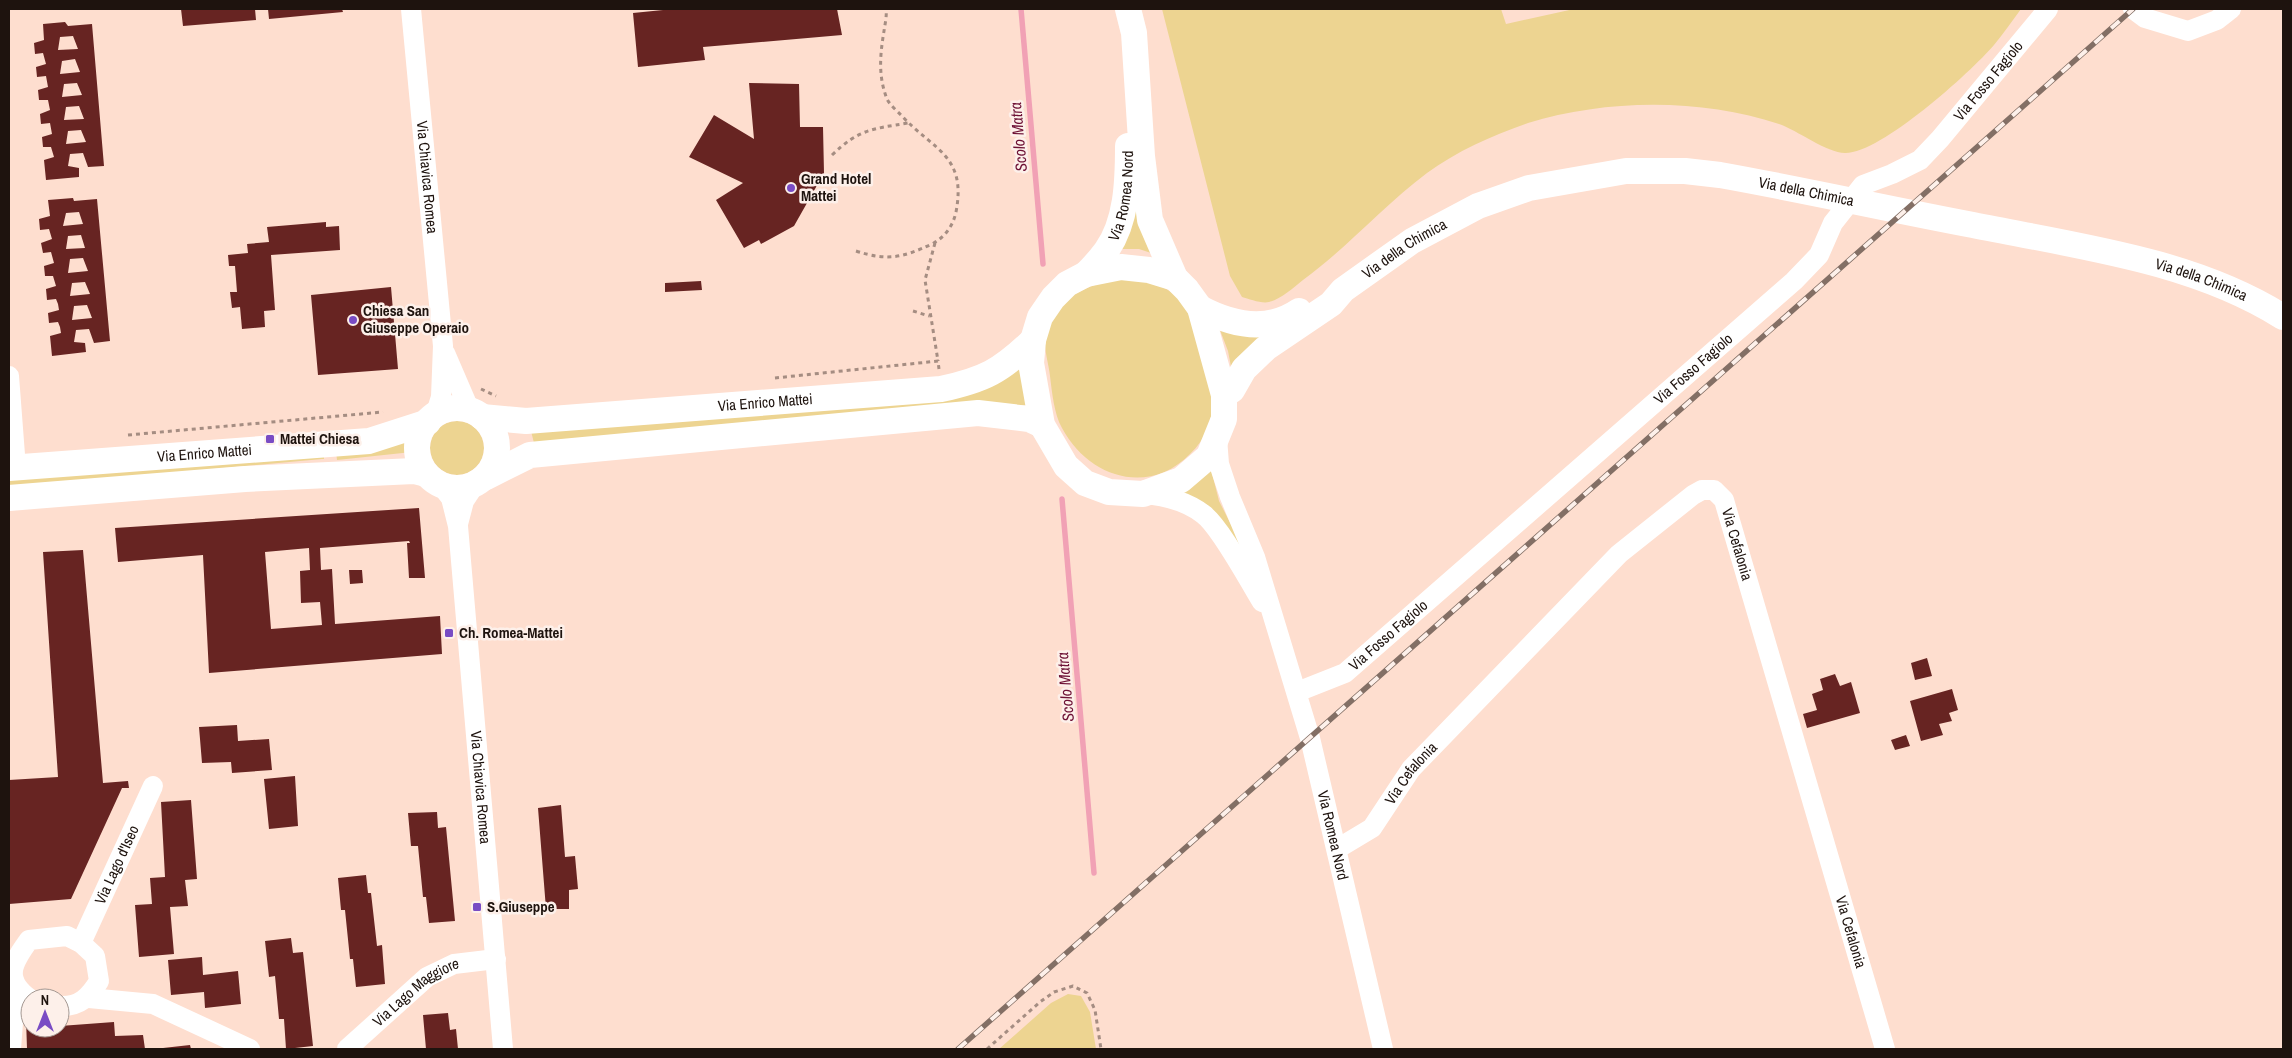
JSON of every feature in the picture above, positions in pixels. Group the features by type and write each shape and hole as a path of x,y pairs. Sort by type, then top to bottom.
{"main road":[{"name":"Via Romea Nord","path":"1128,9 1134,33 1142,156 1150,220 1175,278 1200,308"},
{"name":"Via Romea Nord","path":"1086,274 1108,249 1123,216 1128,172 1128,137 1136,79"},
{"name":"Via della Chimica","path":"1224,395 1232,390 1244,369 1266,348 1331,304 1343,290 1420,237 1478,206 1529,188 1626,171 1684,171 1794,188 2044,239 2187,273 2223,285 2283,317"},
{"path":"1175,278 1149,270 1121,267 1086,274 1067,284 1053,298 1040,317 1033,340 1032,363 1042,425 1066,466 1085,483 1109,492 1143,494 1181,480 1209,456 1224,419 1224,395 1200,308"},
{"name":"Via della Chimica","path":"1200,308 1220,318 1255,326 1273,324 1320,298 1343,290"},
{"name":"Via Enrico Mattei","path":"476,414 526,421 941,389 972,383 1008,364 1033,340"},
{"path":"458,409 476,414 490,425 497,446 494,462 481,480 464,488 452,488 433,479 420,464 418,453 418,442 431,419 446,410 458,409"},
{"name":"Via Enrico Mattei","path":"481,480 530,456 978,413 1029,419 1042,425"},
{"name":"Via Enrico Mattei","path":"12,468 369,441 431,419"},
{"name":"Via Enrico Mattei","path":"9,498 245,479 414,471 433,479"}],"street":[{"name":"Via Chiavica Romea","path":"411,9 443,346 441,396 431,419"},
{"name":"Via Fosso Fagiolo","path":"1296,692 1344,673 1794,281 1819,255 1833,222 1863,185 1892,174 1920,160 2048,9"},
{"path":"2133,9 2145,18 2188,31 2217,20 2231,9"},
{"name":"Via Chiavica Romea","path":"443,346 476,414"},
{"path":"9,376 12,468"},
{"name":"Via Romea Nord","path":"1217,438 1222,472 1230,497 1255,557 1296,692 1337,849 1383,1049"},
{"path":"68,464 71,493"},
{"name":"Via Chiavica Romea","path":"433,479 451,498 458,526 503,1049"},
{"name":"Via Chiavica Romea","path":"458,526 464,501 481,480"},
{"name":"Via Cefalonia","path":"1337,849 1372,828 1411,769 1619,554 1694,495 1702,490 1714,490 1724,500 1885,1049"},
{"name":"Via Romea Nord","path":"1143,494 1166,496 1204,514 1219,533 1275,623"},
{"name":"Via Lago d'Iseo","path":"81,943 153,786"},
{"path":"9,941 67,936 81,943 95,956 99,981 89,998"},
{"path":"11,1049 18,985 14,961 29,940"},
{"name":"Via Lago Maggiore","path":"347,1049 427,977 454,964 496,960"},
{"path":"70,1005 89,998 154,1004 250,1049"}],"path":[{"path":"856,250 887,259 901,256 935,242 947,233 955,218 958,202 954,167 939,147 908,123 888,100 880,76 880,56 886,9"},
{"path":"832,155 849,139 866,130 908,123"},
{"path":"935,242 924,280 938,361"},
{"path":"913,311 929,316"},
{"path":"123,436 386,412"},
{"path":"987,1049 1040,1002 1054,992 1073,986 1087,992 1095,1010 1101,1049"}],"shaded area":[{"path":"1162,9 1501,9 1506,24 1574,9 2021,9 1994,45 1946,92 1901,127 1860,150 1845,153 1838,152 1779,124 1718,110 1686,106 1621,106 1589,109 1558,115 1528,123 1502,133 1476,144 1439,165 1395,199 1319,268 1282,296 1273,301 1266,302 1242,297 1230,276"},
{"path":"1138,177 1157,255 1139,249 1119,249"},
{"path":"1138,278 1161,286 1171,292 1181,301 1189,313 1197,331 1207,366 1212,393 1212,406 1211,419 1207,431 1200,443 1190,454 1174,467 1156,475 1138,478 1120,476 1103,469 1087,459 1073,445 1057,416 1045,343 1048,326 1055,312 1065,301 1078,292 1092,286 1123,279"},
{"path":"1218,325 1276,332 1233,377 1228,351"},
{"path":"1021,356 1030,405 534,443 531,431 950,394"},
{"path":"457,421 467,423 476,429 482,438 484,448 482,458 476,467 467,473 457,475 447,473 438,467 432,458 430,448 432,438 438,429 447,423"},
{"path":"412,435 412,452 337,460 336,451"},
{"path":"324,451 324,459 9,488 9,476"},
{"path":"1210,465 1219,501 1247,556 1176,492"},
{"path":"1068,994 1081,996 1090,1012 1096,1049 999,1049 1051,1003"}],"building":[{"path":"181,9 255,9 256,20 183,26"},
{"path":"268,9 342,9 343,12 269,19"},
{"path":"673,9 837,9 842,35 703,47 705,60 638,67 633,13"},
{"path":"65,22 68,26 92,24 104,166 88,167 83,153 70,154 68,166 79,168 79,177 46,180 44,160 54,157 51,147 43,147 42,137 52,134 50,123 41,124 40,114 50,110 48,100 39,100 38,90 48,87 46,76 37,77 36,67 46,64 43,53 35,54 34,43 44,40 43,24","holes":["73,36 78,49 58,50 60,37","75,59 80,72 60,74 62,61","77,83 82,95 62,97 64,84","79,106 84,119 64,120 66,107","81,130 86,142 66,144 68,131"]},
{"path":"749,83 799,84 800,127 823,127 824,173 794,226 761,244 759,240 744,248 716,200 743,183 689,157 714,115 754,139"},
{"path":"73,198 74,201 97,199 110,341 94,343 89,329 76,330 74,342 85,343 86,352 52,356 50,336 61,333 58,322 49,323 48,313 59,310 56,299 47,300 46,289 56,286 53,276 45,276 44,266 54,263 51,252 43,253 41,243 52,239 49,229 40,230 39,219 50,216 48,200","holes":["79,212 83,224 63,226 66,213","81,235 85,248 66,249 68,236","83,258 88,271 68,273 70,259","85,282 90,294 70,296 72,283","87,305 92,318 72,320 74,306"]},
{"path":"326,222 326,227 339,226 340,250 271,255 275,310 264,311 265,327 242,329 240,307 232,308 230,292 237,292 235,266 229,266 228,255 248,253 247,244 269,242 267,227"},
{"path":"701,281 702,290 665,292 665,283"},
{"name":"Chiesa San Giuseppe Operaio","path":"391,287 398,369 318,375 311,295"},
{"path":"419,508 425,578 409,578 407,543 410,543 409,541 320,548 321,570 332,569 335,624 440,616 442,654 209,673 203,555 118,562 115,528","holes":["309,548 310,570 300,571 301,603 320,602 322,625 271,629 265,552"]},
{"path":"83,550 103,783 128,781 129,788 122,788 71,899 9,904 9,780 58,777 43,552"},
{"path":"349,570 362,570 363,583 350,584"},
{"path":"1927,658 1932,676 1915,680 1911,663"},
{"path":"1835,674 1840,686 1851,682 1860,713 1807,728 1803,714 1817,710 1812,694 1823,690 1820,679"},
{"path":"1952,689 1958,710 1949,713 1952,721 1939,724 1943,735 1921,741 1910,701"},
{"path":"237,725 238,741 269,739 272,770 232,773 231,762 202,763 199,727"},
{"path":"1906,735 1910,746 1895,750 1891,740"},
{"path":"295,776 298,826 269,829 264,779"},
{"path":"191,800 197,879 185,880 188,906 170,907 174,954 139,957 135,905 152,904 150,878 165,877 161,802"},
{"path":"561,805 565,857 575,856 578,889 569,890 569,909 546,909 538,808"},
{"path":"437,812 438,828 446,827 455,921 429,923 426,897 423,897 418,846 411,846 408,813"},
{"path":"366,875 368,893 371,893 377,946 382,945 385,984 356,987 353,959 350,959 345,910 341,910 338,878"},
{"path":"291,938 293,953 303,952 313,1046 286,1049 284,1019 279,1019 275,976 269,977 265,941"},
{"path":"202,957 203,975 238,971 241,1004 205,1008 204,992 171,995 168,960"},
{"path":"448,1013 450,1030 456,1029 458,1049 426,1049 423,1015"},
{"path":"114,1022 115,1036 143,1035 145,1049 27,1049 27,1038 70,1038 70,1025"},
{"path":"190,1045 191,1049 163,1049 163,1048"}],"waterway":[{"name":"Scolo Matra","path":"1021,9 1043,264"},
{"name":"Scolo Matra","path":"1062,499 1094,873"}],"railway":[{"path":"958,1049 2133,9"}],"place":[{"name":"Grand Hotel Mattei","path":"791,188"},
{"name":"Chiesa San Giuseppe Operaio","path":"353,320"},
{"name":"Mattei Chiesa","path":"270,439"},
{"name":"Ch. Romea-Mattei","path":"449,633"},
{"name":"S.Giuseppe","path":"477,907"}]}
